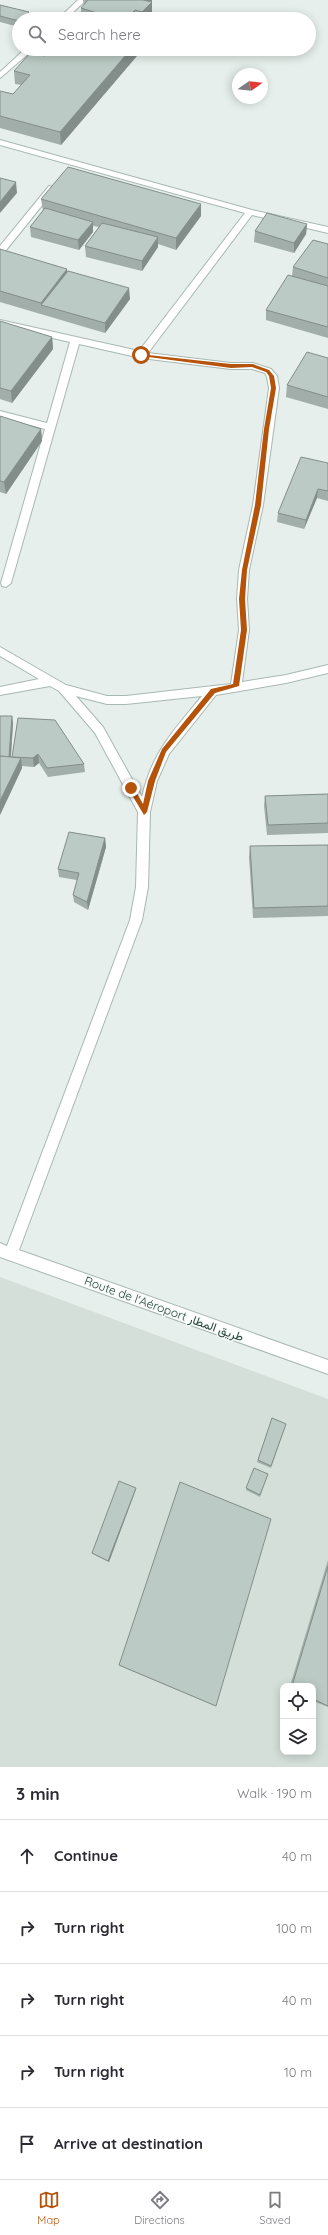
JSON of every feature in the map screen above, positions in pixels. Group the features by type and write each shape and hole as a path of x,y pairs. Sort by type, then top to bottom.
{"street":[{"path":"69,12 82,0"},
{"path":"0,76 22,56"},
{"path":"0,142 71,165 250,212 328,230"},
{"path":"0,252 58,180"},
{"path":"141,355 250,212"},
{"path":"0,323 141,355 231,366 253,366 268,371 272,376 274,388 267,429 258,505 244,570 242,599 244,630 236,686"},
{"path":"6,582 76,340"},
{"path":"0,414 50,427"},
{"path":"0,651 63,688 107,700 126,700 184,692 213,691 236,686 286,679 328,670"},
{"path":"0,691 51,681"},
{"path":"63,688 98,730 114,755 144,812"},
{"path":"5,1252 136,920 142,887 144,812 151,781 164,751 213,691"},
{"name":"Route de l'Aéroport طريق المطار","path":"5,1252 328,1367"}],"shaded area":[{"path":"0,1277 328,1399 328,1767 0,1767"}],"building":[{"path":"88,0 143,0 152,2 142,12 135,10 133,12 94,12 81,8"},
{"path":"0,5 29,12 12,12 12,19 0,16"},
{"path":"27,56 125,56 60,132 0,116 0,91 13,94 30,75 14,71"},
{"path":"68,167 201,204 176,238 41,199"},
{"path":"0,178 16,182 0,202"},
{"path":"45,208 93,222 78,240 30,227"},
{"path":"267,213 307,224 294,243 255,231"},
{"path":"102,223 158,237 142,261 85,246"},
{"path":"313,240 328,244 328,278 293,267"},
{"path":"0,249 67,269 41,303 0,291"},
{"path":"68,271 129,288 105,323 41,305"},
{"path":"288,275 328,286 328,327 266,310"},
{"path":"0,321 52,337 11,391 0,388"},
{"path":"307,352 328,358 328,397 287,385"},
{"path":"0,416 41,429 4,482 0,481"},
{"path":"301,457 328,463 328,491 318,489 306,520 278,513"},
{"path":"0,716 12,716 9,757 0,756"},
{"path":"18,718 55,720 84,764 47,768 38,754 33,758 12,757"},
{"path":"0,756 21,758 0,801"},
{"path":"328,794 328,823 268,825 265,796"},
{"path":"69,832 105,838 87,902 73,895 79,873 58,869"},
{"path":"328,845 328,906 254,908 250,846"},
{"path":"272,1418 286,1424 271,1466 258,1460"},
{"path":"254,1468 268,1474 260,1495 246,1488"},
{"path":"119,1481 136,1488 108,1561 92,1553"},
{"path":"180,1482 271,1519 216,1706 119,1665"},
{"path":"328,1566 328,1706 316,1700 316,1683 293,1683"}],"route":[{"path":"131,788 144,812 151,781 164,751 213,691 236,686 244,630 242,599 244,570 258,505 267,429 274,388 272,376 268,371 253,366 231,366 141,355"}]}
